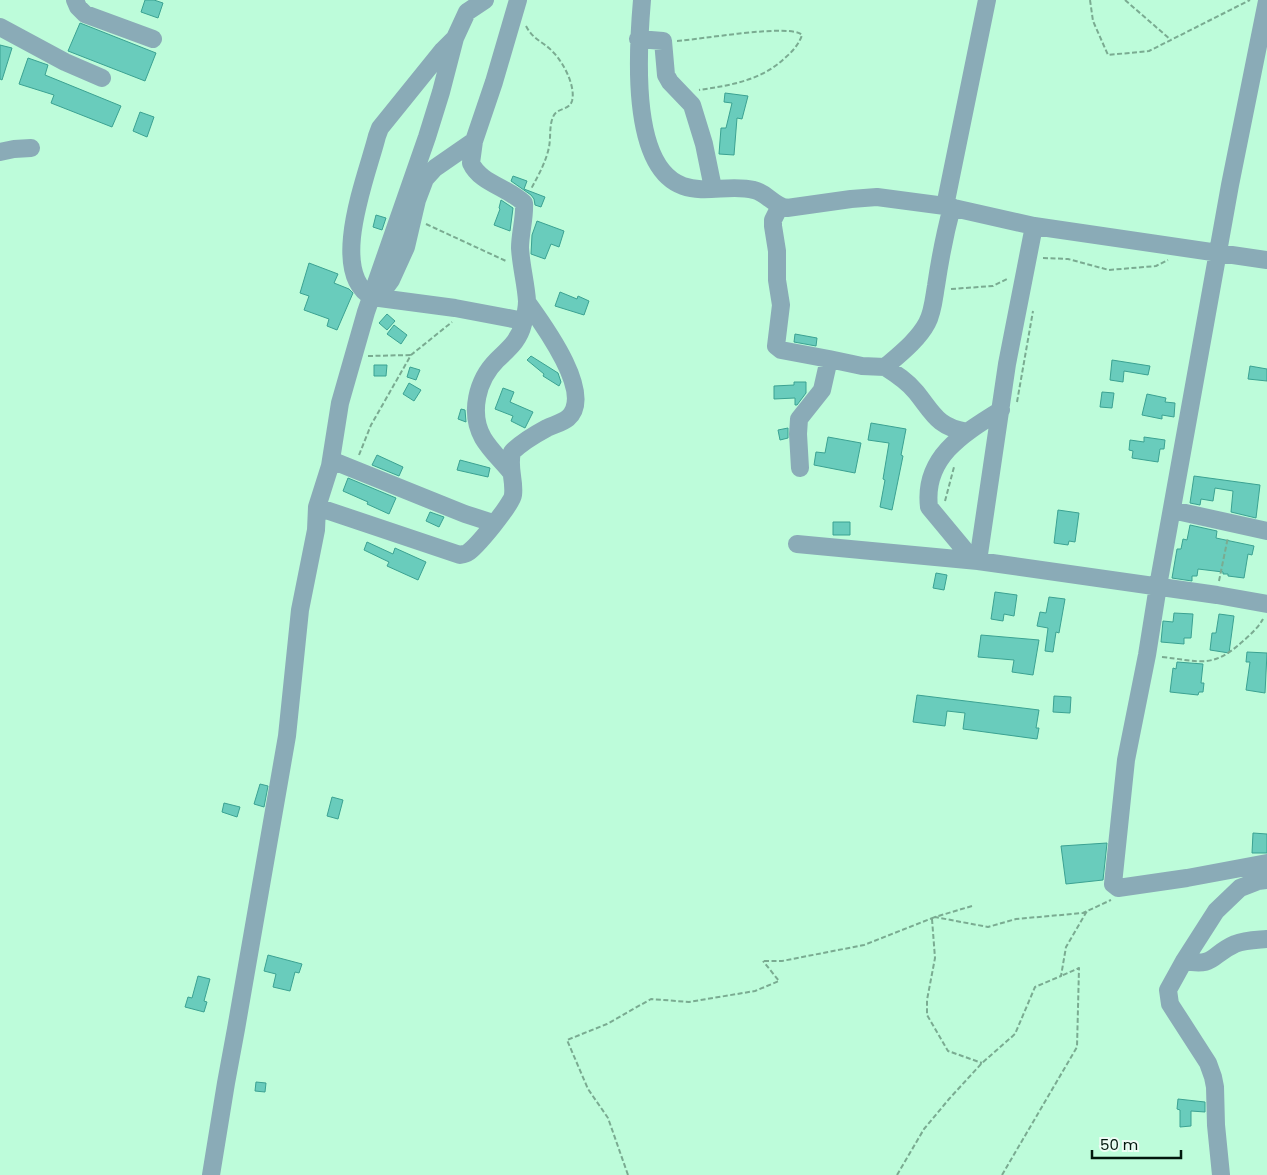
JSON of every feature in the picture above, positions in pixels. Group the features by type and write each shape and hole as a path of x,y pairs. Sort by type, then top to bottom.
{"street":[{"path":"74,0 81,12 85,14 153,39"},
{"path":"211,1175 287,736 300,610 316,530 317,507 331,460 340,403 353,357 375,298 427,137 455,38 467,12 484,0"},
{"path":"642,0 638,39 643,119 649,145 657,166 667,177 681,185 691,188 745,188 755,190 761,192 780,206 787,208 878,197 948,206 1034,226 1267,260"},
{"path":"885,367 910,344 928,322 948,206 988,0"},
{"path":"1267,1 1230,185 1147,655 1126,760 1114,869 1114,886 1118,888 1186,878 1267,863"},
{"path":"510,471 483,438 477,418 477,401 481,382 486,372 514,344 521,332 524,321 527,302 520,238 524,203 503,187 480,176 471,163 474,141 494,82 516,3"},
{"path":"0,27 65,62 102,78"},
{"path":"455,38 387,118 377,136 356,211 351,247 354,274 364,293 375,298 466,310 524,321"},
{"path":"638,39 663,41 666,75 670,82 692,105 713,188"},
{"path":"375,298 391,280 406,247 418,195 424,179 435,168 474,141"},
{"path":"0,152 31,148"},
{"path":"780,206 772,226 777,251 777,280 781,305 776,346 780,350 829,360 862,366 885,367 905,380 935,418 946,427 967,432"},
{"path":"976,560 1008,409 1007,364 1034,226"},
{"path":"317,507 460,555 466,554 475,547 511,501 513,484 510,471 512,452 518,445 567,419 574,408 575,388 567,367 546,329 527,302"},
{"path":"800,468 799,419 822,390 829,360"},
{"path":"976,560 929,507 928,499 932,477 940,457 952,443 967,432 1008,409"},
{"path":"331,460 465,514 493,523"},
{"path":"1172,510 1267,531"},
{"path":"797,544 976,560 1217,595 1266,610"},
{"path":"1221,1175 1213,1077 1208,1063 1176,1016 1168,998 1169,986 1216,911 1227,899 1240,888 1258,881 1267,880"},
{"path":"1184,961 1204,963 1236,944 1250,940 1267,939"}],"path":[{"path":"1090,0 1093,21 1108,55 1149,51 1250,0"},
{"path":"1125,0 1171,40"},
{"path":"516,3 530,34 553,52 559,60 570,80 573,93 572,103 558,111 553,117 548,151 542,168 524,203"},
{"path":"663,41 793,30 802,35 792,52 775,68 760,76 735,84 680,93"},
{"path":"413,216 432,228 483,249 522,269"},
{"path":"1043,258 1068,259 1109,270 1156,266 1190,250"},
{"path":"934,295 941,290 993,286 1025,271"},
{"path":"1008,409 1034,305"},
{"path":"353,468 371,425 411,355 466,310"},
{"path":"353,357 411,355"},
{"path":"944,504 954,467"},
{"path":"1217,595 1230,522"},
{"path":"1147,655 1211,662 1229,654 1253,632 1266,610"},
{"path":"935,918 988,927 1016,920 1083,914 1111,900"},
{"path":"628,1175 608,1118 588,1089 567,1040 606,1024 651,999 690,1002 755,991 779,981 763,961 782,961 864,945 972,906"},
{"path":"1061,976 1066,947 1088,911"},
{"path":"932,919 934,958 927,1000 927,1015 948,1051 982,1062"},
{"path":"897,1175 924,1130 982,1062 1015,1034 1035,987 1079,968 1077,1047 1002,1175"}],"building":[{"path":"145,0 163,3 158,18 141,12"},
{"path":"80,23 156,53 145,81 68,51"},
{"path":"0,45 12,48 2,80 0,79"},
{"path":"28,58 48,65 45,75 121,106 112,127 51,103 54,95 19,84"},
{"path":"725,93 748,96 742,119 737,118 734,155 719,154 721,128 726,128 732,103 724,102"},
{"path":"140,112 154,117 147,137 133,131"},
{"path":"513,176 527,181 524,189 545,197 541,207 535,205 531,195 511,181"},
{"path":"501,200 513,208 510,231 494,225"},
{"path":"376,215 386,218 382,230 373,227"},
{"path":"537,221 564,231 559,247 551,244 545,259 531,254 532,235"},
{"path":"309,263 338,274 334,283 349,289 353,293 337,330 327,326 329,319 304,310 309,296 300,293"},
{"path":"560,292 577,299 578,296 589,301 584,315 555,306"},
{"path":"387,314 395,321 387,330 379,323"},
{"path":"394,325 407,335 401,344 387,334"},
{"path":"795,334 817,338 816,346 794,342"},
{"path":"531,356 558,373 561,382 559,386 543,376 544,374 527,360"},
{"path":"1112,360 1150,366 1148,375 1124,371 1123,382 1110,380"},
{"path":"374,365 387,365 386,376 374,376"},
{"path":"1250,366 1267,369 1267,381 1248,379"},
{"path":"410,367 420,370 416,380 407,377"},
{"path":"794,382 806,382 806,393 797,405 795,405 795,398 774,399 774,386 794,385"},
{"path":"409,383 421,390 414,401 403,394"},
{"path":"503,388 514,392 510,402 533,412 525,428 511,421 513,416 495,409"},
{"path":"1102,392 1114,393 1112,408 1100,407"},
{"path":"1147,394 1166,398 1165,402 1175,403 1174,417 1162,415 1162,419 1142,415"},
{"path":"461,409 465,410 466,422 458,419"},
{"path":"871,423 906,429 901,455 903,456 892,510 880,507 889,443 868,440"},
{"path":"788,428 788,438 780,440 778,430"},
{"path":"828,437 861,443 855,473 814,465 816,452 825,453"},
{"path":"1144,437 1165,440 1164,449 1160,449 1158,462 1132,458 1133,451 1129,450 1130,440 1144,442"},
{"path":"377,455 403,467 399,476 372,465"},
{"path":"460,460 490,468 488,477 457,470"},
{"path":"1194,476 1260,485 1256,518 1231,512 1233,491 1215,488 1213,501 1201,499 1200,505 1190,503"},
{"path":"348,478 396,498 389,514 343,491"},
{"path":"1058,510 1079,513 1075,542 1069,541 1068,545 1054,543"},
{"path":"430,512 444,517 439,527 426,521"},
{"path":"833,522 850,522 850,535 833,535"},
{"path":"1190,525 1217,531 1216,538 1254,546 1252,555 1248,554 1244,578 1228,576 1228,574 1223,574 1223,572 1198,569 1197,576 1192,576 1192,581 1172,578 1177,549 1181,549 1183,539 1187,540"},
{"path":"367,542 393,554 395,548 426,562 418,580 387,566 389,562 364,550"},
{"path":"936,573 947,575 944,590 933,588"},
{"path":"995,592 1017,595 1014,616 1004,614 1003,621 991,619"},
{"path":"1049,597 1065,599 1059,633 1056,632 1053,652 1045,651 1048,628 1037,626 1040,612 1046,613"},
{"path":"1174,613 1193,614 1191,638 1184,638 1184,644 1161,642 1163,621 1173,622"},
{"path":"1219,614 1234,616 1229,653 1210,650 1212,633 1216,633"},
{"path":"981,635 1039,640 1033,675 1012,672 1014,660 978,657"},
{"path":"1247,652 1267,653 1265,693 1246,690 1250,662 1246,662"},
{"path":"1177,662 1203,664 1201,683 1204,683 1203,692 1199,692 1198,695 1170,692 1173,668 1176,669"},
{"path":"917,695 1039,710 1036,728 1039,728 1037,739 963,729 965,713 947,711 945,726 913,722"},
{"path":"1054,696 1071,697 1070,713 1053,712"},
{"path":"260,784 268,786 264,807 254,804"},
{"path":"332,797 343,800 338,819 327,816"},
{"path":"224,803 240,807 237,817 222,812"},
{"path":"1253,833 1267,834 1267,853 1252,853"},
{"path":"1107,843 1103,880 1066,884 1061,846"},
{"path":"268,955 302,964 299,973 295,972 290,991 273,987 276,974 264,971"},
{"path":"198,976 210,979 204,1001 207,1002 204,1012 185,1007 188,997 192,998"},
{"path":"256,1082 266,1083 265,1092 255,1091"},
{"path":"1178,1099 1205,1102 1205,1112 1191,1111 1191,1126 1180,1127 1180,1110 1177,1109"}]}
